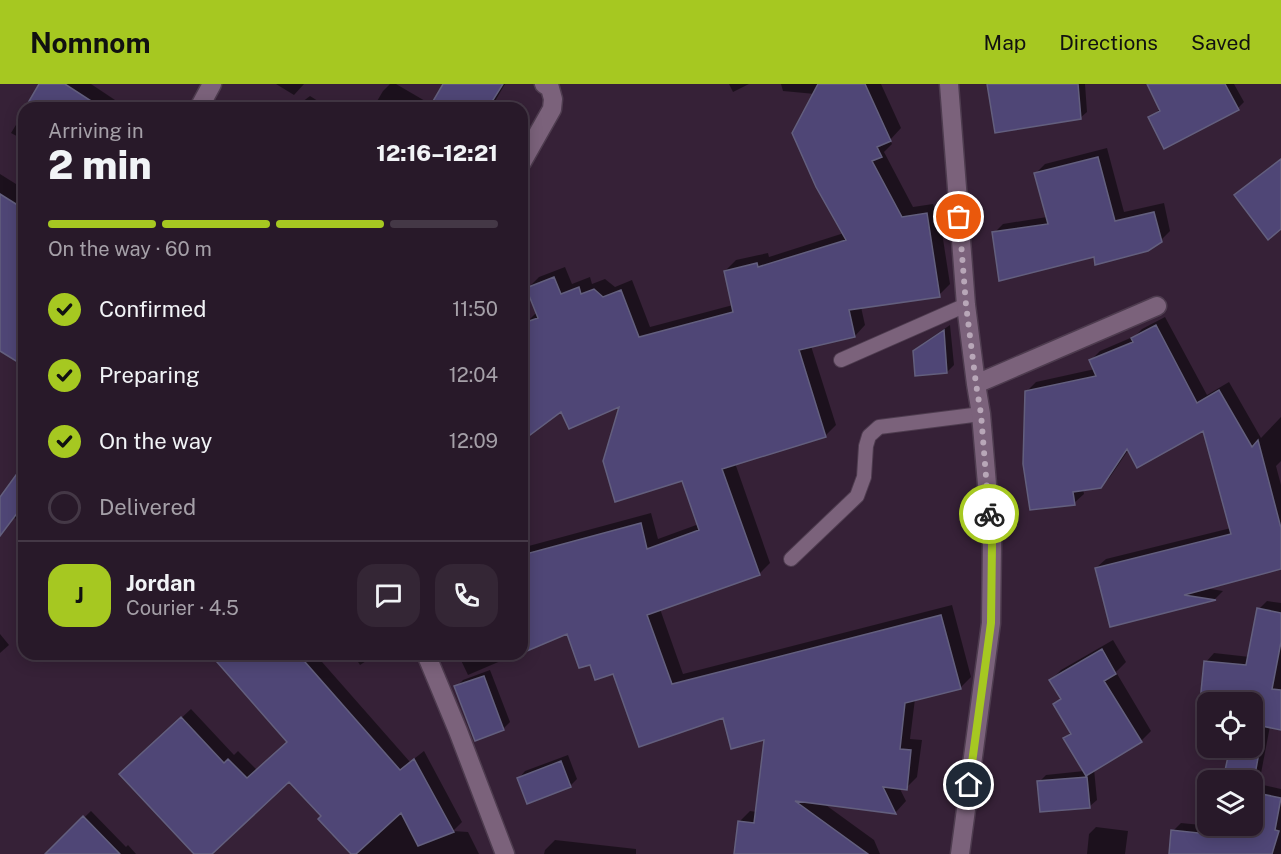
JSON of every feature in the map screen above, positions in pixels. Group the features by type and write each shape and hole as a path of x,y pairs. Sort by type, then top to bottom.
{"street":[{"path":"202,102 212,84"},
{"path":"528,151 552,109 553,99 550,88 544,84"},
{"path":"949,84 966,305 981,414 992,543 991,623 960,854"},
{"path":"976,384 1157,306"},
{"path":"428,660 505,854"}],"lane":[{"path":"841,360 966,305"},
{"path":"791,559 857,496 864,477 869,436 879,427 981,414"}],"building":[{"path":"39,84 65,84 93,102 28,102"},
{"path":"443,84 503,84 492,102 432,102"},
{"path":"818,84 865,84 891,141 877,147 882,157 872,161 902,217 927,213 940,297 849,310 855,337 799,350 826,437 722,469 760,575 647,615 672,684 941,615 961,689 905,703 900,749 911,750 907,790 883,787 896,814 795,801 868,854 734,854 738,821 754,823 764,740 731,749 723,718 639,747 613,674 595,680 590,665 579,668 567,634 528,650 528,553 641,523 647,549 699,530 682,481 615,502 603,461 619,407 569,429 561,412 528,437 528,321 538,318 528,287 554,277 561,294 579,287 581,294 594,289 603,297 621,290 639,337 733,312 724,271 757,263 758,267 846,240 816,187 792,133"},
{"path":"987,84 1078,84 1081,119 995,133"},
{"path":"1147,84 1225,84 1239,110 1164,149 1148,117 1160,111"},
{"path":"1098,157 1115,221 1154,212 1162,242 1148,251 1095,265 1094,257 999,281 992,232 1048,224 1034,173"},
{"path":"1281,159 1281,229 1268,240 1234,195"},
{"path":"0,194 18,205 18,362 0,351"},
{"path":"1156,325 1197,403 1219,390 1252,447 1258,440 1281,528 1281,569 1184,595 1216,600 1110,627 1095,568 1231,534 1203,431 1137,468 1127,449 1101,488 1073,492 1075,505 1030,510 1023,464 1025,391 1096,376 1089,360 1133,342 1131,338"},
{"path":"944,330 947,373 915,376 913,351"},
{"path":"18,472 18,512 0,536 0,497"},
{"path":"1257,608 1281,613 1281,642 1272,689 1281,690 1281,730 1263,726 1263,692 1201,692 1204,661 1246,665"},
{"path":"1102,649 1116,674 1104,681 1142,742 1086,776 1063,738 1071,734 1053,704 1061,699 1049,680"},
{"path":"215,660 303,660 400,770 414,759 454,832 418,846 401,813 356,854 351,854 318,819 321,816 289,782 212,854 194,854 119,774 181,717 224,763 228,759 247,778 287,742"},
{"path":"484,676 504,730 475,741 454,686"},
{"path":"1228,758 1258,758 1256,770 1225,770"},
{"path":"561,761 571,787 527,804 517,778"},
{"path":"1087,777 1090,808 1040,812 1037,781"},
{"path":"1263,794 1281,798 1275,830 1279,831 1272,854 1169,854 1171,830 1197,833 1197,836 1263,836"},
{"path":"83,816 120,854 45,854"}],"way so far":[{"path":"959,217 966,305 981,414 989,514"}],"route":[{"path":"969,785 991,623 992,543 989,514"}]}
